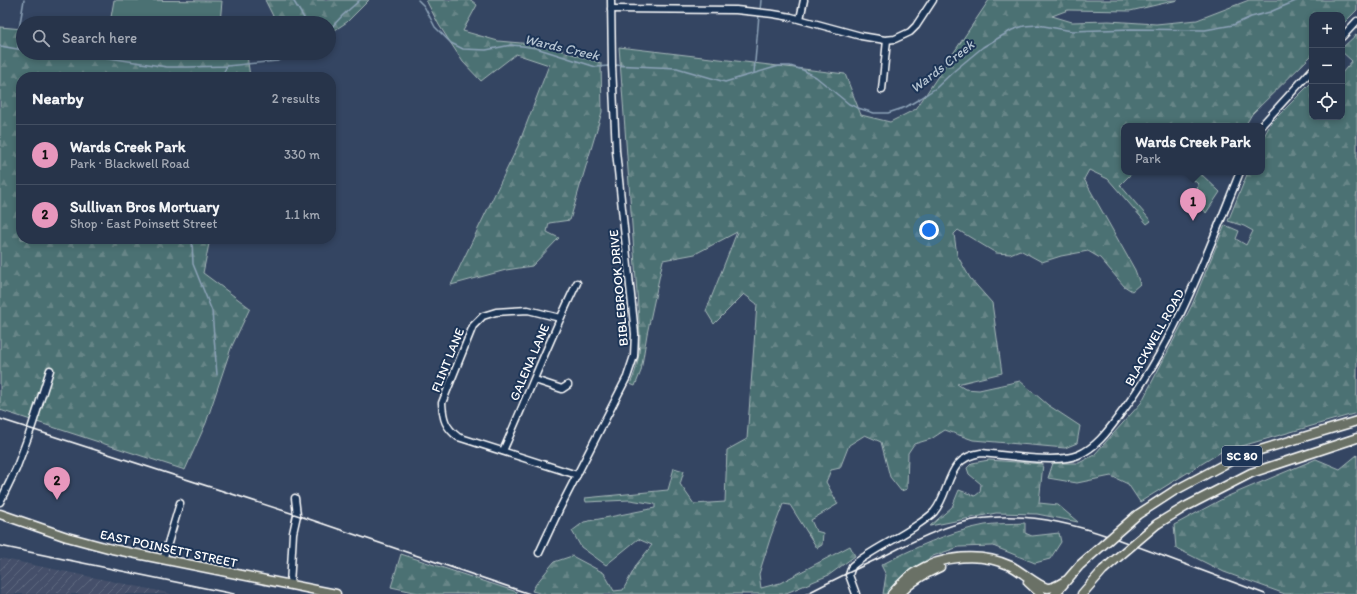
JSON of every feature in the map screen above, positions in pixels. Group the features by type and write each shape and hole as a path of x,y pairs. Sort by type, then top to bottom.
{"main road":[{"name":"SC 80","path":"1055,594 1080,565 1137,515 1174,491 1240,456 1357,421"},
{"name":"SC 80","path":"1082,594 1103,570 1158,524 1185,507 1251,473 1357,438"},
{"name":"EAST POINSETT STREET","path":"0,514 50,532 91,544 163,560 336,594"},
{"path":"892,594 906,580 923,568 942,561 964,557 981,558 1001,562 1021,571 1047,588 1054,587 1065,581"},
{"path":"900,594 912,582 930,572 948,564 969,562 987,563 1006,569 1025,579 1041,594"},
{"path":"1090,594 1093,580"}],"street":[{"name":"BIBLEBROOK DRIVE","path":"539,553 552,524 627,377 636,345 616,154 611,0"},
{"path":"800,20 804,0"},
{"path":"611,9 736,10 773,14 861,36 887,40 910,32 916,26 933,0"},
{"path":"1345,34 1357,21"},
{"path":"882,90 887,40"},
{"path":"1264,123 1309,73"},
{"name":"BLACKWELL ROAD","path":"856,594 849,576 852,566 932,514 938,506 952,472 965,458 982,453 1051,459 1068,458 1085,452 1099,440 1130,402 1157,360 1194,286 1239,175"},
{"name":"GALENA LANE","path":"503,451 535,380 560,318 577,283"},
{"name":"FLINT LANE","path":"560,318 528,310 496,312 483,316 473,326 442,404 443,416 449,430 458,437 577,475"},
{"path":"0,502 21,456 50,370"},
{"path":"535,380 562,388 568,385"},
{"path":"290,585 293,533 297,515 296,498"},
{"path":"163,560 180,503"}],"shaded area":[{"path":"0,558 159,591 171,594 0,594"}],"green space":[{"path":"114,0 222,1 221,16 111,16"},
{"path":"265,0 369,0 347,22 336,29 336,16 273,16"},
{"path":"426,0 471,0 477,5 463,31 498,41 543,45 601,63 602,112 570,220 549,223 547,232 559,238 532,266 506,270 451,285 518,146 549,65 516,54 481,81 463,62 439,25"},
{"path":"989,0 1178,0 1130,11 1068,10 1052,16 1072,22 1109,21 1156,24 1197,20 1249,0 1357,0 1357,10 1345,22 1345,12 1309,12 1309,58 1252,114 1247,123 1121,123 1121,175 1130,175 1120,185 1151,221 1147,224 1108,179 1089,170 1084,179 1135,270 1140,284 1132,291 1124,286 1100,258 1088,251 1061,256 1042,262 1020,250 1010,254 996,253 958,230 954,234 957,255 970,278 992,303 1002,373 957,384 965,389 979,390 1020,381 1048,405 1080,426 1077,443 1065,448 973,440 945,430 931,439 914,444 908,453 907,489 901,491 890,477 881,442 865,435 849,445 840,468 831,470 826,482 838,504 811,520 816,531 823,533 822,545 817,548 790,505 783,504 759,574 761,588 780,583 850,546 855,556 829,575 784,594 543,594 532,591 554,562 572,556 604,573 614,591 623,590 637,564 652,545 638,539 606,565 581,547 572,531 584,522 655,508 655,504 630,500 586,502 585,498 668,490 674,468 684,471 680,484 694,504 725,502 727,450 747,439 757,304 744,294 714,324 706,311 737,232 695,254 663,260 647,334 641,371 635,386 630,384 638,360 640,334 619,47 845,74 861,115 890,122 916,109"},
{"path":"0,27 16,28 16,60 248,60 249,72 16,72 16,244 209,244 203,273 250,308 231,348 206,423 185,470 0,410"},
{"path":"1357,34 1357,413 1221,452 1140,502 1128,484 1111,476 1077,483 1048,478 1053,463 1079,463 1094,455 1141,403 1192,305 1225,225 1239,231 1236,239 1246,245 1253,231 1244,226 1228,221 1247,175 1265,175 1265,134 1271,123 1309,85 1309,120 1345,120 1345,69 1352,61 1345,55 1345,45"},
{"path":"1188,175 1202,175 1220,192 1206,213 1196,198 1198,184"},
{"path":"1357,455 1357,594 1285,594 1224,572 1176,548 1174,525 1226,497 1316,459 1340,469"},
{"path":"989,460 1043,464 1039,503 1058,505 1078,522 1037,514 996,513 930,526 952,507 959,490 975,496 980,492 981,484 969,474 967,468 972,463"},
{"path":"1025,523 1025,533 1032,536 1059,533 1061,542 1050,559 1035,563 993,546 959,547 933,556 908,572 887,594 883,594 886,575 881,565 893,559 932,541 971,528 990,524"},
{"path":"401,554 517,592 516,594 423,594 391,587"}],"waterway":[{"path":"21,16 24,0"},
{"path":"293,0 303,16"},
{"name":"Wards Creek","path":"336,22 360,0"},
{"name":"Wards Creek","path":"418,0 424,6 435,27 451,43 463,49 486,50 511,45 523,46 536,48 596,67 609,66"},
{"path":"760,11 761,0"},
{"name":"Wards Creek","path":"613,65 677,68 725,82 779,66 790,66 803,70 816,77 849,104 874,113 888,113 906,107 921,98 936,88 983,47 1012,30 1024,26 1038,25 1072,31 1131,29 1205,30 1233,25 1298,0"},
{"path":"754,73 759,15"},
{"name":"Wards Creek","path":"0,46 16,49"},
{"name":"Wards Creek","path":"122,60 167,67 227,66 280,60"},
{"path":"224,72 227,66"},
{"path":"192,244 193,264 212,311 217,375"}],"railway":[{"path":"0,419 297,515 530,594"},
{"path":"806,594 941,529 960,523 986,518 1012,517 1063,523 1089,530 1265,594"},
{"path":"0,546 234,594"}],"place":[{"name":"Wards Creek Park","path":"1193,221"},
{"name":"Sullivan Bros Mortuary","path":"57,500"}]}
